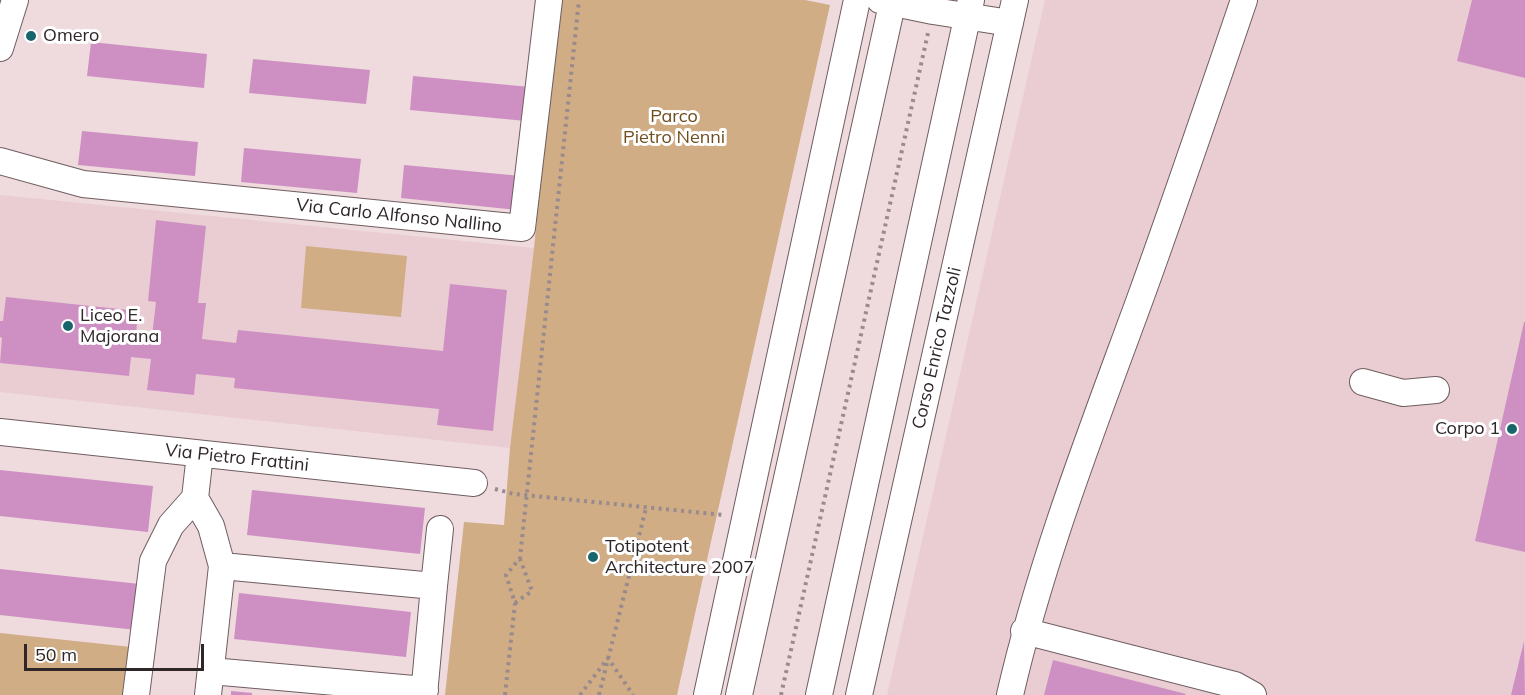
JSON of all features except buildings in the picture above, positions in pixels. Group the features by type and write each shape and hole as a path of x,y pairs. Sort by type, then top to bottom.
{"street":[{"path":"0,47 15,0"},
{"name":"Via Carlo Alfonso Nallino","path":"0,161 83,184 522,228 549,0"},
{"path":"707,695 857,0"},
{"path":"1010,695 1024,631 1075,474 1166,229 1244,0"},
{"path":"739,695 889,1 933,11 969,8 1013,12"},
{"path":"819,695 969,8"},
{"name":"Corso Enrico Tazzoli","path":"860,695 1013,12"},
{"path":"1363,382 1403,393 1436,390"},
{"name":"Via Pietro Frattini","path":"0,432 474,483"},
{"path":"136,695 153,561 171,525 195,498 200,454"},
{"path":"195,498 211,526 222,566 210,683 424,693 440,530"},
{"path":"222,566 434,586"},
{"path":"1024,631 1235,685 1253,695"}],"path":[{"path":"515,603 532,591 520,558 579,0"},
{"path":"781,695 933,11"},
{"path":"474,483 514,494 717,514 745,520"},
{"path":"599,695 645,508"},
{"path":"505,695 515,603 506,575 520,558"},
{"path":"580,695 608,658"},
{"path":"608,658 633,695"}],"shaded area":[{"path":"1045,0 1525,0 1525,695 887,695"},
{"path":"0,195 534,248 510,448 0,392"}],"green space":[{"name":"Parco Pietro Nenni","path":"559,0 805,0 830,5 677,695 445,695 464,522 504,525 510,448 534,248"},
{"path":"306,246 407,256 401,317 301,308"},
{"path":"0,633 131,647 126,695 0,695"}],"place":[{"name":"Omero","path":"31,36"},
{"name":"Liceo E. Majorana","path":"68,326"},
{"name":"Corpo 1","path":"1512,429"},
{"name":"Totipotent Architecture 2007","path":"593,557"}]}
